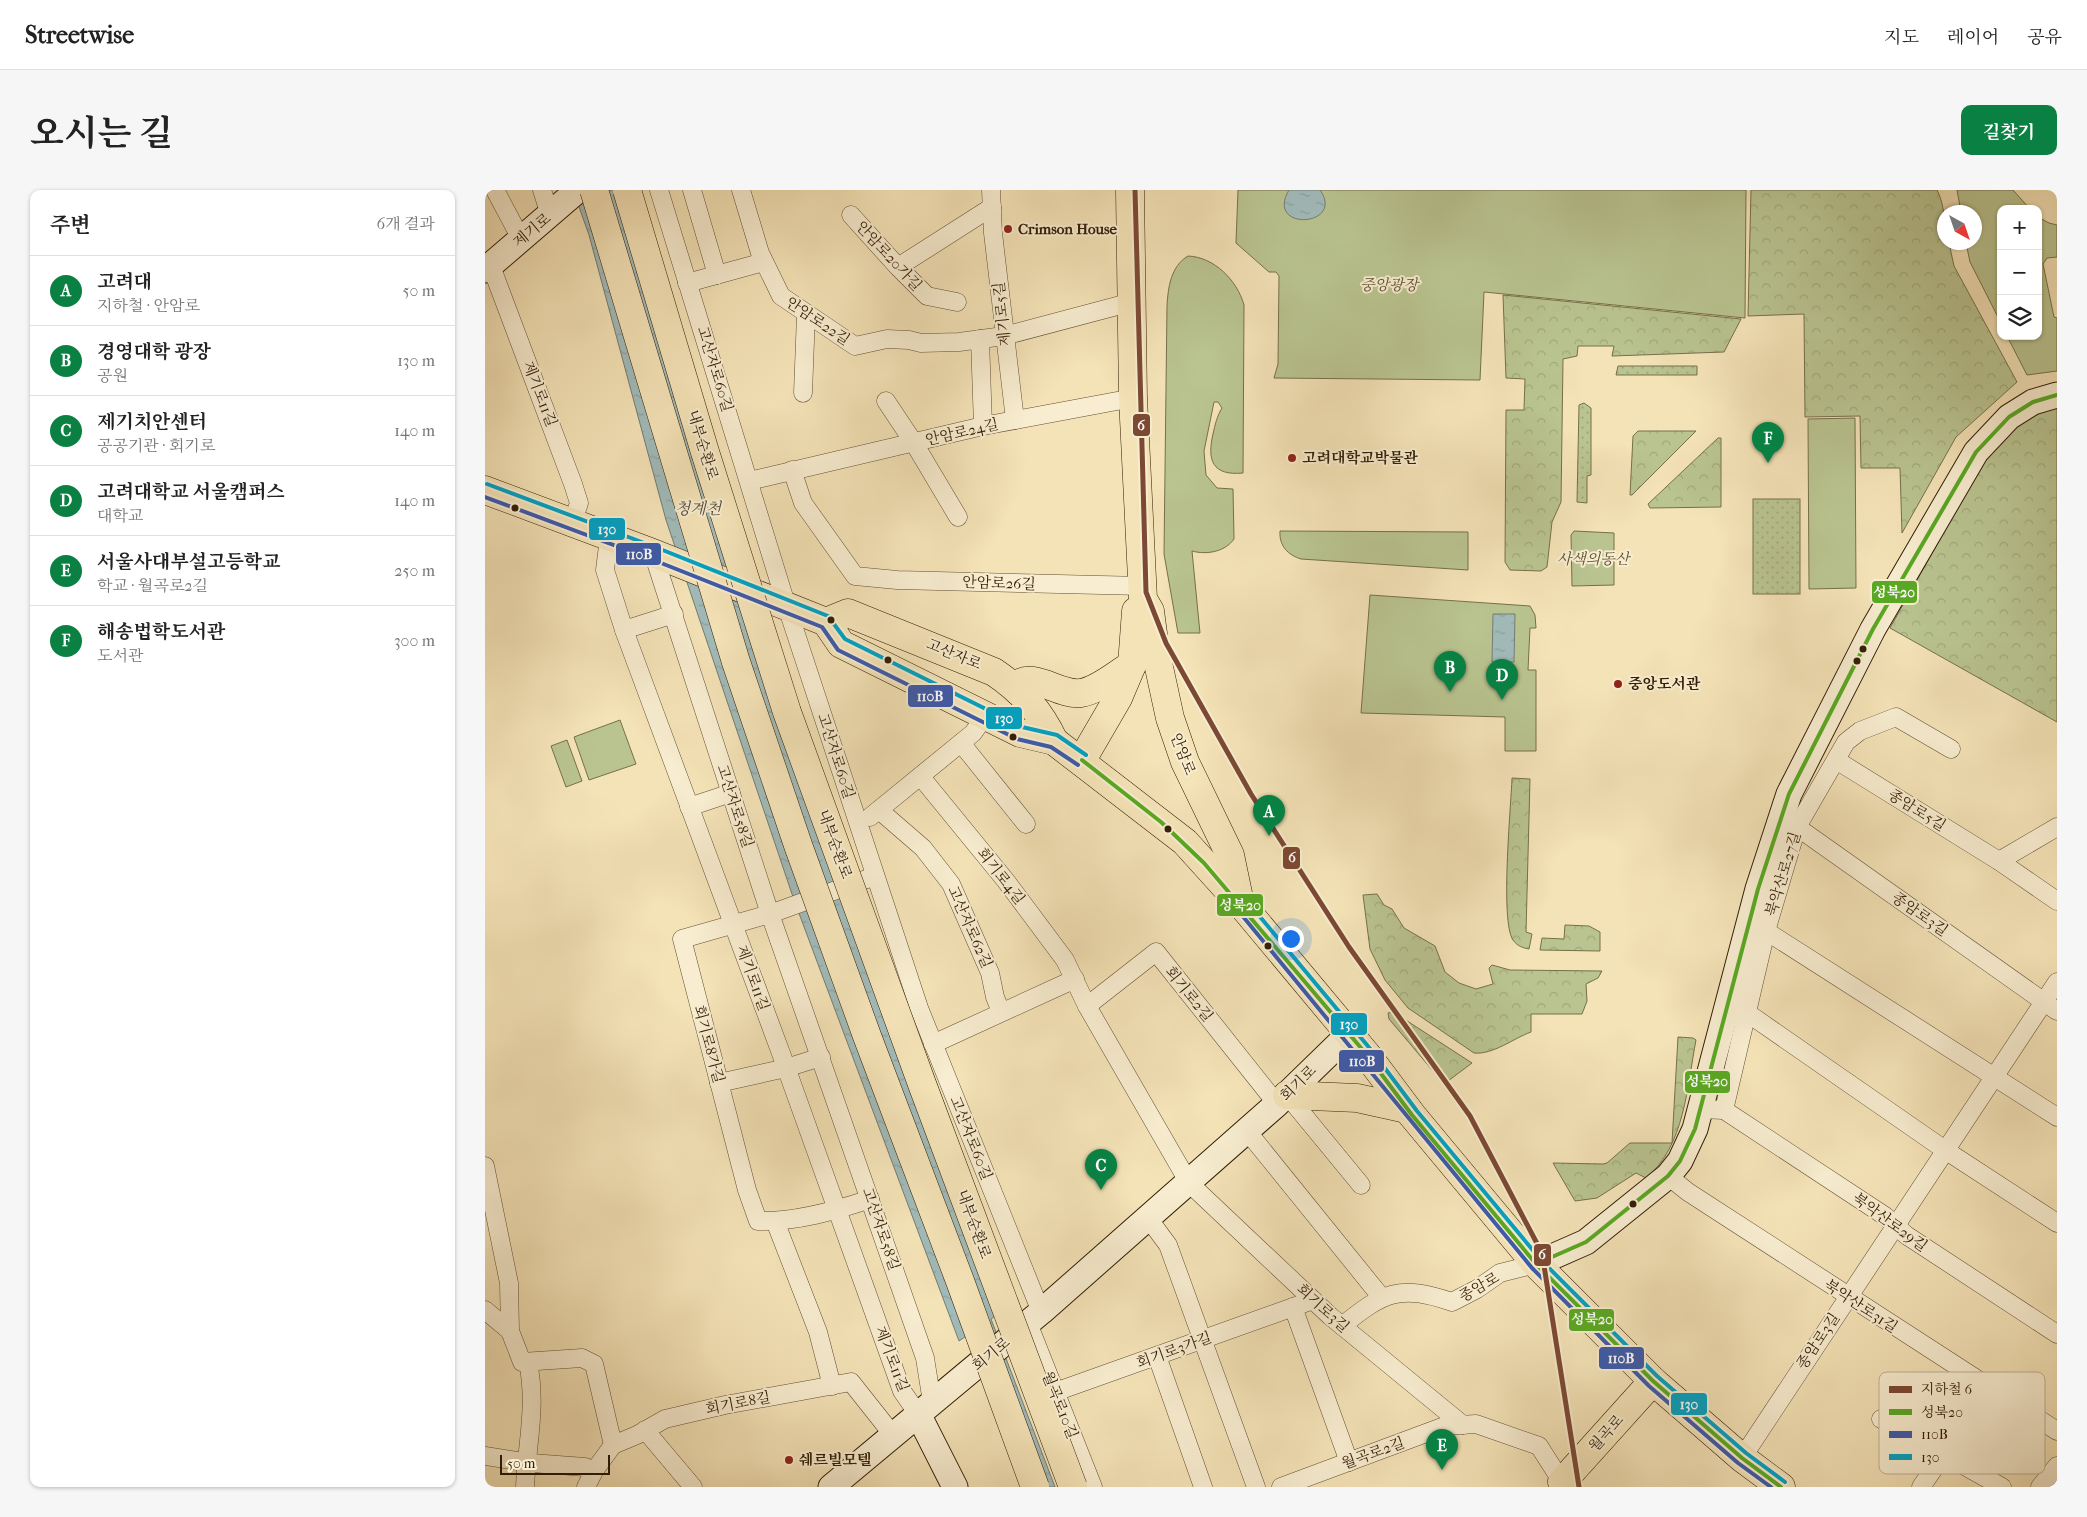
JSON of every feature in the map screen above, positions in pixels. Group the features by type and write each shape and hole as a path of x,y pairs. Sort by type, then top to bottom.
{"main road":[{"path":"594,190 733,653 795,836 864,1028 960,1281 1035,1487"},
{"name":"내부순환로","path":"627,190 787,712 922,1084 1073,1487"},
{"name":"안암로","path":"1130,190 1133,398 1143,592 1150,611 1155,649 1170,718 1185,762 1230,855 1241,904"},
{"path":"485,490 653,553 825,622"},
{"name":"안암로","path":"1082,760 1119,698 1133,665 1136,612 1143,592"},
{"name":"고산자로","path":"1055,741 1037,709 1015,686 978,663 848,613 825,622 841,644 1020,733 1055,741 1082,760 1185,842 1241,904"},
{"path":"1015,686 1021,681 1029,680 1064,691 1082,693 1133,665"},
{"path":"1241,904 1349,1034 1407,1109 1536,1264 1653,1381 1742,1458 1781,1487"},
{"path":"1282,1099 1357,1098 1407,1109"},
{"name":"월곡로","path":"1563,1484 1653,1381"}],"street":[{"path":"495,190 521,239"},
{"name":"제기로","path":"488,268 521,239 550,205 579,190"},
{"name":"고산자로60길","path":"659,190 787,607 859,826 872,877 1034,1318"},
{"path":"692,190 717,275"},
{"name":"안암로22길","path":"741,190 765,262 781,296 806,315 855,346 887,339 909,340 921,343 1005,336 1132,302"},
{"name":"제기로5길","path":"898,267 991,199"},
{"name":"제기로5길","path":"991,199 1015,420"},
{"name":"안암로20가길","path":"851,215 927,296 957,302"},
{"path":"687,283 765,262"},
{"name":"제기로11길","path":"488,268 579,502 572,524"},
{"path":"803,393 806,315"},
{"path":"980,339 983,426"},
{"path":"1536,1264 1586,1242 1668,1176 1712,1110 1758,889 1789,794 1873,629 1976,452 1997,426 2020,409 2033,402 2057,395"},
{"name":"안암로24길","path":"749,481 983,426 1133,398"},
{"path":"886,401 914,443 958,517"},
{"name":"안암로26길","path":"793,470 803,503 855,576 897,580 1143,592"},
{"name":"제기로11길","path":"609,538 605,570 624,630 786,1068 902,1391 925,1408"},
{"name":"고산자로58길","path":"653,553 731,793 775,912 821,1057 925,1358 925,1408"},
{"path":"624,630 674,614"},
{"path":"859,826 973,733 986,715"},
{"name":"북악산로27길","path":"1712,1110 1746,1012 1766,930 1797,826 1836,760 1853,735 1896,717 1951,749"},
{"path":"961,743 1027,824"},
{"name":"종암로5길","path":"1836,760 1999,861 2057,901"},
{"name":"회기로4길","path":"921,777 1006,881 1065,960 1087,1006 1189,1183"},
{"path":"689,807 731,793"},
{"name":"고산자로62길","path":"879,810 923,848 951,884 991,973 1001,1012"},
{"name":"종암로3길","path":"1797,826 2050,1006"},
{"path":"1999,861 2057,826"},
{"name":"회기로8가길","path":"775,1221 758,1221 747,1190 682,939 775,912 872,877"},
{"path":"1766,930 2057,1117"},
{"name":"회기로2길","path":"1087,1006 1156,952 1282,1099"},
{"path":"933,1044 1075,979"},
{"name":"종암로3길","path":"1742,1458 1994,1077 2050,1006 2057,982"},
{"path":"1746,1012 1945,1150 2057,1223"},
{"name":"회기로","path":"831,1487 1034,1318 1189,1183 1282,1099 1349,1034"},
{"path":"719,1083 786,1068 821,1057"},
{"path":"1282,1099 1361,1185"},
{"name":"북악산로29길","path":"1712,1110 1885,1216 1894,1226 2057,1334"},
{"path":"1247,1131 1382,1298"},
{"path":"485,1166 509,1283 510,1331 522,1362 582,1358 595,1364 613,1445"},
{"name":"북악산로31길","path":"1668,1176 1688,1192 1965,1372"},
{"name":"회기로3길","path":"1189,1183 1342,1326 1463,1425"},
{"path":"832,1386 818,1332 775,1221 837,1210 870,1199"},
{"path":"1148,1218 1166,1241 1256,1487"},
{"name":"종암로","path":"1342,1326 1371,1302 1397,1292 1427,1294 1452,1302 1477,1289 1500,1273 1536,1264"},
{"name":"회기로3가길","path":"1055,1392 1313,1300"},
{"path":"1293,1307 1349,1462"},
{"path":"485,1310 510,1331"},
{"name":"월곡로10길","path":"1034,1318 1055,1392 1093,1487"},
{"path":"1157,1356 1203,1487"},
{"path":"525,1487 526,1462 533,1416 533,1385 528,1362"},
{"name":"회기로8길","path":"590,1479 613,1445 665,1419 725,1405 851,1382 893,1435"},
{"path":"925,1408 955,1487"},
{"name":"북악산로31길","path":"2045,1423 2057,1431"},
{"name":"월곡로2길","path":"1281,1487 1445,1426 1476,1424 1539,1446 1563,1484"},
{"path":"645,1430 693,1487"},
{"path":"485,1456 585,1467 590,1479"},
{"path":"2040,1487 2057,1466"},
{"path":"1921,1487 1930,1474"},
{"path":"1979,1474 2002,1487"}],"green space":[{"name":"중앙광장","path":"1238,190 1746,190 1745,318 1484,292 1480,380 1274,378 1278,364 1279,276 1276,272 1269,272 1236,243"},
{"path":"1751,190 1937,190 1942,205 1937,205 1937,250 1951,250 1954,266 2017,382 1956,437 1902,533 1900,468 1861,468 1860,416 1805,417 1804,314 1748,316"},
{"path":"1957,190 2013,190 2026,205 1997,205 1997,315 1970,262 1967,250 1982,250 1982,205 1960,205"},
{"path":"2042,219 2057,225 2057,257 2047,258 2043,264 2054,317 2057,318 2057,371 2027,375 2009,340 2042,340"},
{"path":"1188,256 1198,257 1207,261 1223,272 1236,287 1244,305 1243,473 1224,472 1214,464 1211,443 1217,417 1222,408 1218,402 1214,402 1204,451 1206,475 1217,488 1233,489 1234,539 1220,550 1203,553 1192,551 1200,633 1178,633 1164,554 1167,299 1174,271 1182,260"},
{"path":"1503,295 1741,319 1724,352 1612,356 1614,346 1578,346 1577,356 1563,359 1561,502 1552,522 1547,567 1541,571 1510,570 1505,562 1506,410 1524,410 1525,379 1506,378"},
{"path":"1618,366 1697,366 1697,375 1616,375"},
{"path":"1584,403 1591,408 1591,475 1587,476 1587,503 1577,502 1579,405"},
{"path":"2057,407 2057,722 1890,628 1979,470 1998,442 2026,417"},
{"path":"1855,418 1856,588 1809,589 1808,419"},
{"path":"1638,431 1696,431 1630,495 1633,436"},
{"path":"1718,438 1721,438 1721,507 1650,508 1648,504"},
{"path":"1753,499 1800,499 1800,594 1753,594"},
{"path":"1280,531 1468,532 1468,570 1301,559 1285,549 1281,541"},
{"name":"사색의동산","path":"1574,531 1614,533 1614,585 1572,586 1571,535"},
{"path":"1370,595 1530,606 1535,615 1536,628 1530,628 1528,670 1536,670 1536,751 1505,751 1505,717 1361,713"},
{"path":"620,720 636,764 589,780 574,737"},
{"path":"567,740 582,781 566,787 551,746"},
{"path":"1512,778 1530,779 1526,932 1532,934 1529,949 1516,944 1513,940 1509,929 1507,911 1507,863"},
{"path":"1377,894 1384,905 1392,909 1404,928 1435,946 1445,972 1459,983 1476,989 1493,984 1489,968 1492,965 1510,970 1602,971 1598,978 1586,984 1587,1001 1582,1014 1531,1014 1531,1032 1496,1049 1474,1053 1408,1008 1385,980 1370,949 1363,895"},
{"path":"1565,925 1589,926 1600,932 1600,951 1540,950 1542,938 1564,939"},
{"path":"1394,1012 1472,1063 1444,1084 1389,1019 1388,1013"},
{"path":"1678,1037 1693,1038 1696,1040 1687,1095 1672,1143"},
{"path":"1630,1143 1672,1143 1659,1165 1646,1178 1636,1173 1597,1198 1575,1201 1553,1163 1603,1164 1607,1163"}],"water":[{"name":"청계천","path":"573,190 639,190 786,677 1017,1300 991,1319 1055,1487 1037,1487 978,1328 959,1341 794,900 666,520 589,235"},
{"path":"1289,190 1320,190 1325,202 1323,212 1305,220 1295,218 1287,213 1284,204"},
{"path":"1493,614 1515,614 1514,662 1492,662"}],"metro line":[{"name":"6","path":"1135,190 1146,592 1166,643 1251,794 1349,947 1470,1116 1542,1253 1579,1487"}],"transit line":[{"name":"성북20","path":"1536,1264 1586,1242 1668,1176 1680,1161 1695,1129 1758,889 1789,794 1873,629 1976,452 2009,417 2033,402 2057,395"},
{"name":"130","path":"487,484 655,547 828,616 845,639 1022,727 1057,735 1086,755"},
{"name":"110B","path":"485,497 651,559 822,627 838,650 1017,739 1051,747 1078,765"},
{"name":"성북20","path":"1082,760 1161,822 1204,863 1367,1055 1412,1115 1536,1264 1653,1381 1742,1458 1781,1487"},
{"name":"130","path":"1246,900 1372,1051 1417,1111 1541,1260 1657,1376 1746,1453 1785,1482"},
{"name":"110B","path":"1236,908 1532,1268 1649,1386 1738,1463 1771,1487"}],"place":[{"name":"Crimson House","path":"1008,229"},
{"name":"고려대학교박물관","path":"1292,458"},
{"name":"해송법학도서관","path":"1768,463"},
{"name":"중앙도서관","path":"1618,684"},
{"name":"경영대학 광장","path":"1450,692"},
{"name":"고려대학교 서울캠퍼스","path":"1502,700"},
{"name":"고려대","path":"1269,836"},
{"name":"제기치안센터","path":"1101,1190"},
{"name":"쉐르빌모텔","path":"789,1460"},
{"name":"서울사대부설고등학교","path":"1442,1470"}]}
